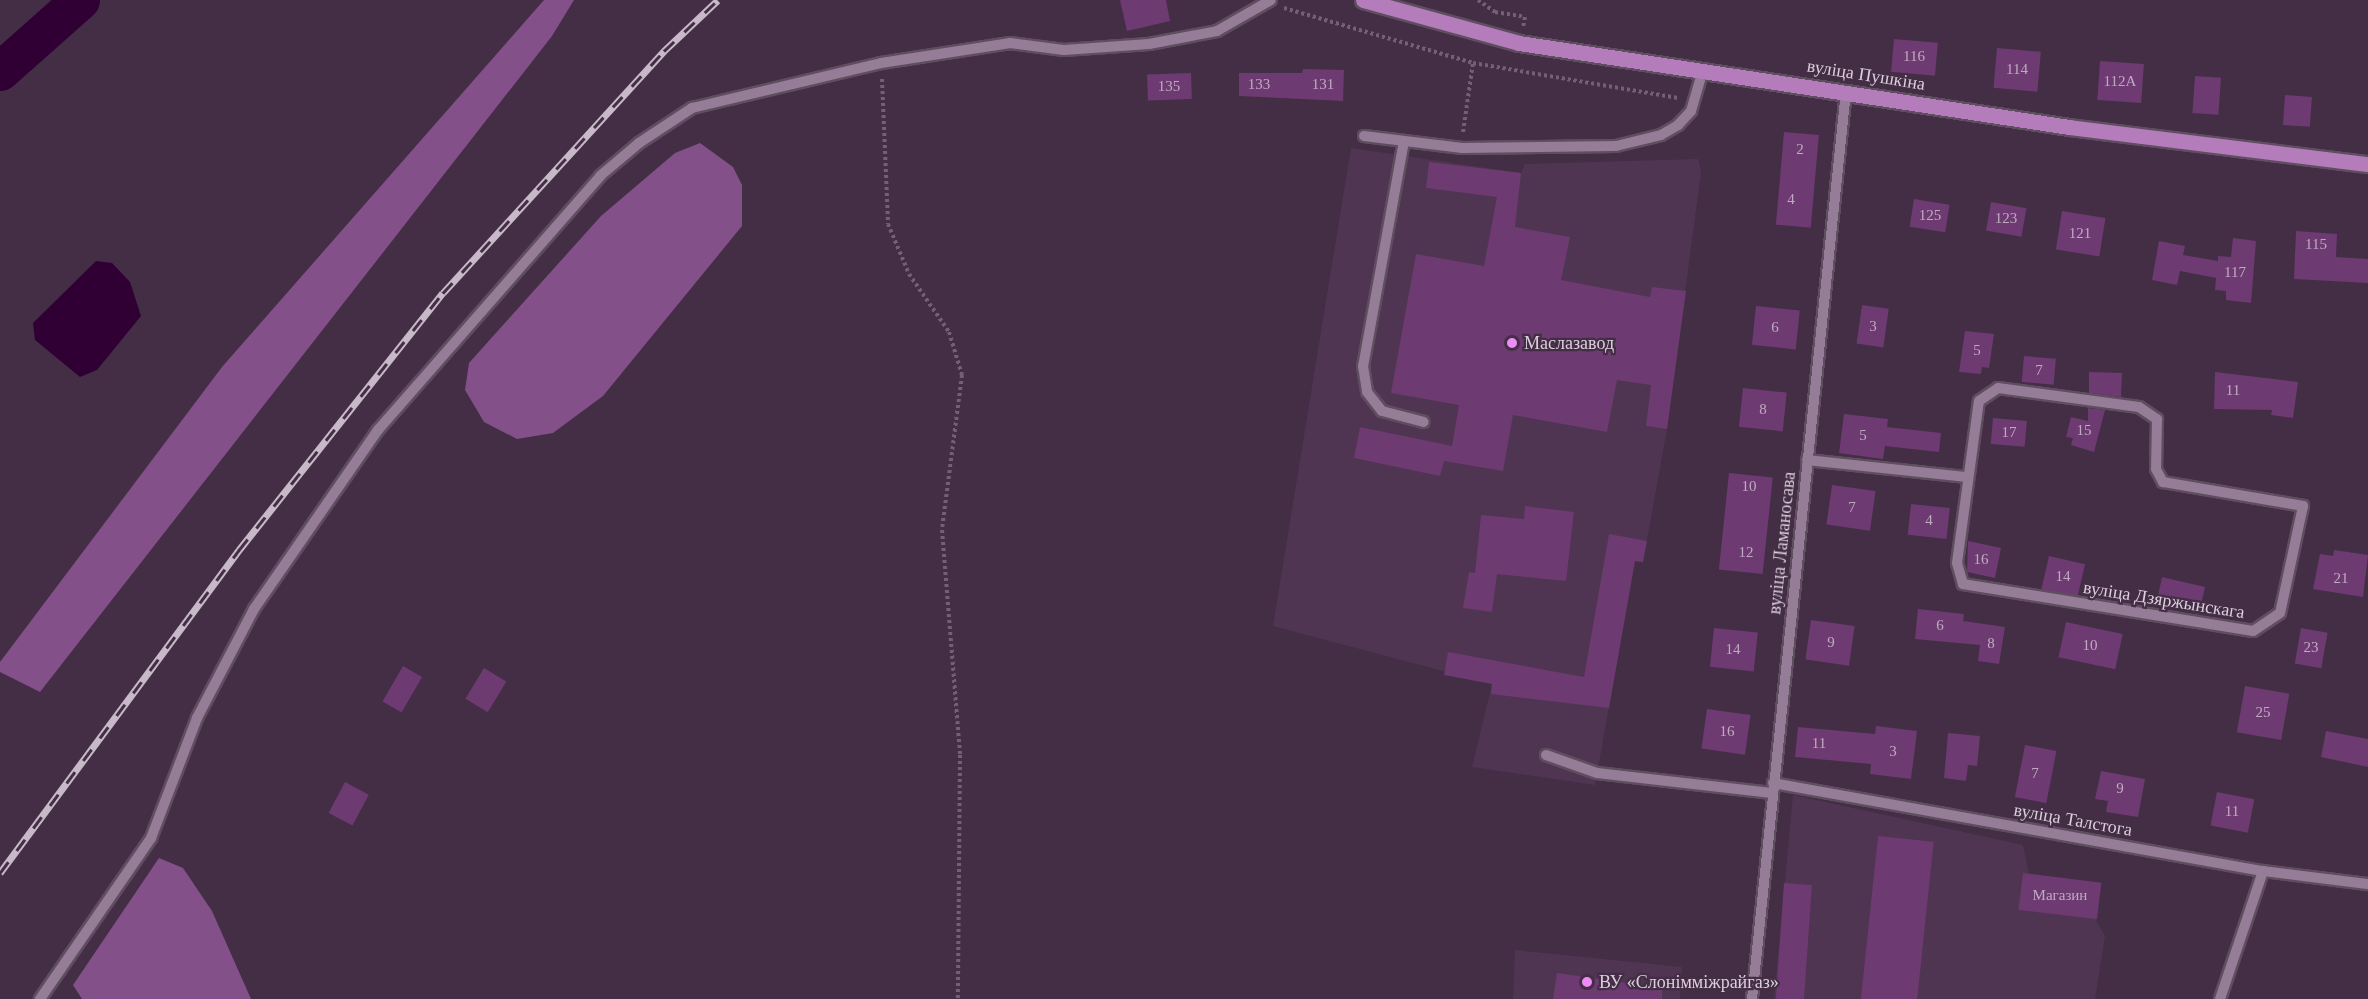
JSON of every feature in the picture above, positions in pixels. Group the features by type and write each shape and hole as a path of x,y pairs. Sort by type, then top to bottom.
{"main road":[{"name":"вуліца Пушкіна","path":"1363,0 1519,43 1846,91 2069,127 2368,164"}],"street":[{"path":"40,999 152,838 197,718 254,609 378,430 600,176 692,108 881,63 1010,43 1064,50 1149,44 1217,31 1271,2"},
{"path":"1364,136 1462,148 1616,146 1661,135 1678,126 1696,101 1703,70"},
{"name":"вуліца Ламаносава","path":"1752,999 1772,788 1846,91"},
{"path":"1404,141 1363,366 1367,392 1382,411 1424,422"},
{"name":"вуліца Дзяржынскага","path":"1998,388 2139,407 2157,419 2156,469 2163,482 2303,506 2280,613 2253,631 1963,584 1957,563 1967,477 1979,401 1998,388"},
{"path":"1807,460 1967,477"},
{"name":"вуліца Талстога","path":"1546,755 1597,773 1772,788 2263,871 2368,884"},
{"path":"2220,999 2263,871"}],"path":[{"path":"1271,2 1473,63 1696,101"},
{"path":"881,63 888,224 909,274 949,332 962,375 942,530 960,755 958,999"},
{"path":"1464,120 1473,63"}],"shaded area":[{"path":"544,0 574,0 552,36 40,692 0,672 0,662 222,367"},
{"path":"700,143 733,167 742,185 742,226 603,396 553,433 517,439 484,422 465,390 469,363 601,216 675,153"},
{"path":"1351,148 1521,173 1525,164 1698,159 1701,172 1667,429 1643,562 1635,561 1595,785 1472,767 1492,684 1273,626"},
{"path":"96,261 112,263 130,282 141,316 97,370 80,377 35,340 33,323"},
{"path":"1793,795 2023,845 2029,874 2101,883 2096,920 2105,936 2095,999 1774,999"},
{"path":"159,858 183,868 212,911 251,999 82,999 73,985"},
{"path":"1515,950 1682,967 1680,999 1513,999"}],"building":[{"path":"1120,0 1166,0 1170,21 1127,31"},
{"path":"1894,39 1938,43 1935,76 1891,72"},
{"path":"1997,48 2041,52 2037,92 1994,88"},
{"path":"2100,61 2144,64 2141,103 2097,100"},
{"path":"1303,69 1344,70 1343,101 1239,96 1239,73 1302,73"},
{"path":"1191,73 1192,99 1148,101 1147,75"},
{"path":"2195,76 2221,78 2218,115 2192,113"},
{"path":"2285,95 2312,97 2310,127 2283,125"},
{"path":"1784,132 1819,135 1811,228 1776,225"},
{"name":"Маслазавод","path":"1429,162 1521,173 1515,227 1570,237 1561,280 1650,297 1652,287 1686,291 1667,429 1646,426 1651,385 1617,380 1607,432 1513,415 1503,471 1444,461 1440,476 1354,458 1360,427 1452,446 1459,405 1391,393 1416,254 1484,266 1497,197 1426,188"},
{"path":"1914,199 1950,205 1945,232 1910,227"},
{"path":"1991,202 2026,208 2021,237 1986,231"},
{"path":"2062,211 2105,218 2099,256 2056,250"},
{"path":"2296,231 2337,234 2336,257 2368,259 2368,283 2294,279"},
{"path":"2233,238 2256,241 2251,303 2226,300 2226,291 2215,290 2216,278 2180,271 2177,285 2152,280 2159,241 2185,246 2183,255 2218,261 2218,256 2231,257"},
{"path":"1862,305 1889,309 1883,347 1857,344"},
{"path":"1756,306 1800,311 1796,349 1752,345"},
{"path":"1965,331 1994,334 1989,368 1982,367 1981,374 1959,372"},
{"path":"2024,356 2056,359 2054,385 2022,382"},
{"path":"2089,372 2122,373 2121,397 2089,393"},
{"path":"2215,372 2298,382 2293,418 2271,415 2272,410 2214,409"},
{"path":"1743,388 1787,393 1783,431 1739,427"},
{"path":"2088,408 2105,410 2094,452 2071,445 2073,438 2066,437 2071,417 2088,421"},
{"path":"1844,414 1888,419 1887,427 1941,433 1939,452 1885,446 1883,459 1839,453"},
{"path":"1993,418 2027,421 2025,447 1991,444"},
{"path":"1729,473 1773,478 1763,574 1719,569"},
{"path":"1832,485 1876,491 1870,531 1826,525"},
{"path":"1911,504 1950,508 1947,539 1908,535"},
{"path":"1525,506 1574,512 1566,581 1497,574 1492,612 1463,608 1469,572 1475,573 1481,515 1524,519"},
{"path":"1609,534 1647,541 1643,562 1635,561 1609,708 1491,694 1492,684 1444,675 1448,652 1584,677"},
{"path":"1968,541 2001,548 1995,578 1967,572"},
{"path":"2334,550 2368,555 2363,597 2313,589 2320,554 2333,556"},
{"path":"2049,556 2085,564 2077,597 2041,589"},
{"path":"2162,577 2205,587 2199,614 2169,607 2171,599 2158,596"},
{"path":"1918,609 1964,614 1963,621 2005,627 1999,664 1978,661 1980,645 1915,639"},
{"path":"1811,620 1855,626 1849,666 1805,660"},
{"path":"2066,622 2123,634 2115,669 2059,657"},
{"path":"1714,628 1758,633 1754,671 1710,667"},
{"path":"2301,628 2328,633 2321,668 2295,663"},
{"path":"403,666 422,677 402,713 382,702"},
{"path":"484,668 506,681 488,712 465,699"},
{"path":"2245,686 2289,694 2281,740 2237,732"},
{"path":"1707,709 1751,715 1745,755 1701,749"},
{"path":"1876,726 1917,731 1911,779 1870,774 1871,764 1795,757 1798,727 1875,734"},
{"path":"2326,731 2368,739 2368,767 2321,757"},
{"path":"1948,733 1980,736 1977,766 1968,765 1966,781 1944,778"},
{"path":"2025,745 2056,751 2046,803 2015,797"},
{"path":"2101,771 2145,779 2138,817 2106,812 2108,801 2095,799"},
{"path":"345,782 369,795 352,826 329,813"},
{"path":"2217,792 2254,799 2248,833 2211,825"},
{"path":"1878,836 1934,842 1917,999 1861,999"},
{"path":"2023,873 2101,883 2097,919 2018,910"},
{"path":"1784,883 1812,885 1804,999 1776,999"},
{"name":"ВУ «Слонімміжрайгаз»","path":"1557,973 1662,988 1662,999 1553,999"}],"waterway":[{"path":"0,71 80,0"}],"railway":[{"path":"0,873 239,550 443,293 664,51 718,0"}],"place":[{"name":"Маслазавод","path":"1512,343"},
{"name":"ВУ «Слонімміжрайгаз»","path":"1587,982"}]}
